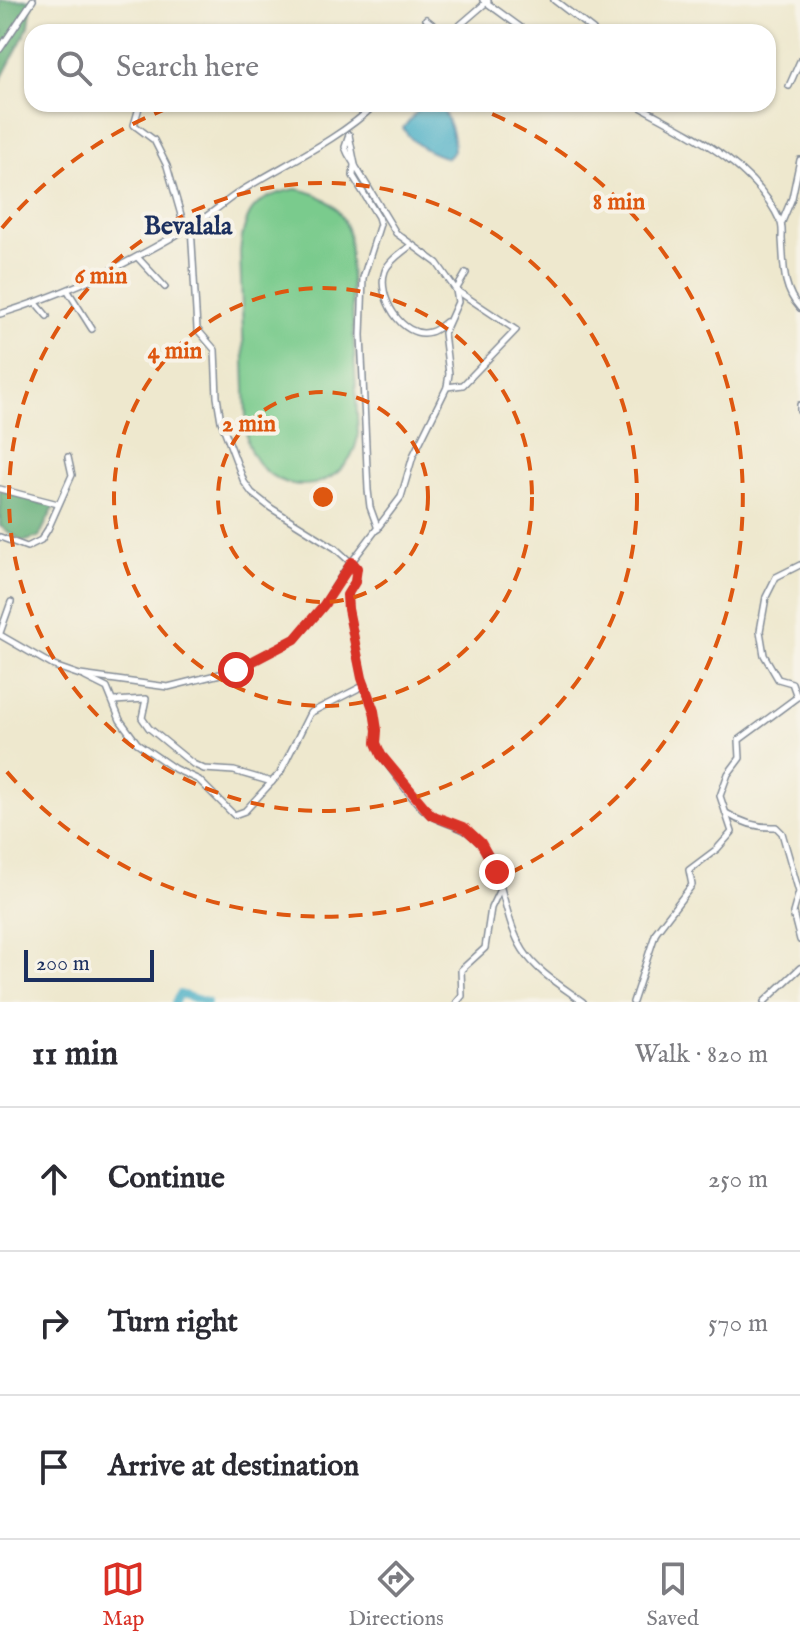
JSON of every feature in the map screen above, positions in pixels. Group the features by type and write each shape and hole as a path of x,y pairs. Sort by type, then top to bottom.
{"street":[{"path":"0,49 33,0"},
{"path":"554,0 585,24"},
{"path":"461,24 486,1 516,24"},
{"path":"426,19 432,24"},
{"path":"789,86 800,61"},
{"path":"138,112 134,125 154,140 167,166 188,228 197,329 215,350 221,421 244,482 271,508 313,533 357,568 355,582 347,595 348,609 374,711 376,743 381,755 431,815 465,828 481,843 497,872 523,950 541,970 583,1002"},
{"path":"0,314 68,291 138,258 237,194 349,132 368,112"},
{"path":"649,112 742,169 781,223"},
{"path":"349,132 355,166 389,222 411,245 437,263 456,290 516,330 463,385 447,387"},
{"path":"800,160 792,198 781,223 786,287 800,308"},
{"path":"355,166 353,176 380,224 365,266 361,335 368,490 378,529"},
{"path":"411,245 387,267 383,282 386,300 401,322 416,332 431,332 447,322"},
{"path":"138,258 165,287"},
{"path":"80,675 168,687 236,670 295,639 324,605 401,497 413,456 447,387 449,374 444,333 458,302 456,290 466,273"},
{"path":"68,291 92,329"},
{"path":"36,303 47,316"},
{"path":"800,405 800,411"},
{"path":"0,537 27,547 41,540 72,475 68,457"},
{"path":"0,489 58,504"},
{"path":"633,1002 656,932 692,885 689,870 717,849 732,832 720,796 728,774 740,758 739,740 799,696 792,683 778,679 764,655 760,631 766,597 776,577 800,565"},
{"path":"11,602 0,634 54,666 107,688 120,720 137,743 175,769 199,780 234,815 245,811 280,773 310,713 365,685"},
{"path":"114,701 146,699 142,718 149,728 193,764 204,769 234,771 272,782"},
{"path":"726,813 742,823 776,827 782,833 799,892 793,913 800,940"},
{"path":"457,1002 462,996 461,970 485,948 491,908 501,886"},
{"path":"764,1002 800,968"}],"green space":[{"path":"0,0 32,2 29,24 24,24 24,35 0,81 0,37 3,32 0,33"},
{"path":"296,189 315,194 330,203 342,217 349,235 358,437 350,457 338,472 322,481 305,485 287,483 271,475 257,462 247,442 240,252 245,226 254,208 271,196"},
{"path":"0,490 55,505 39,537 23,542 0,526"}],"water":[{"path":"417,112 444,112 452,133 454,151 447,158 434,153 412,139 403,128"}],"waterway":[{"path":"175,1002 180,994 207,1002"}],"district":[{"name":"Bevalala","path":"188,225"}],"route":[{"path":"236,670 295,639 324,605 352,562 357,568 355,582 347,595 348,609 362,678 374,711 376,743 381,755 419,805 431,815 465,828 481,843 497,872"}]}
